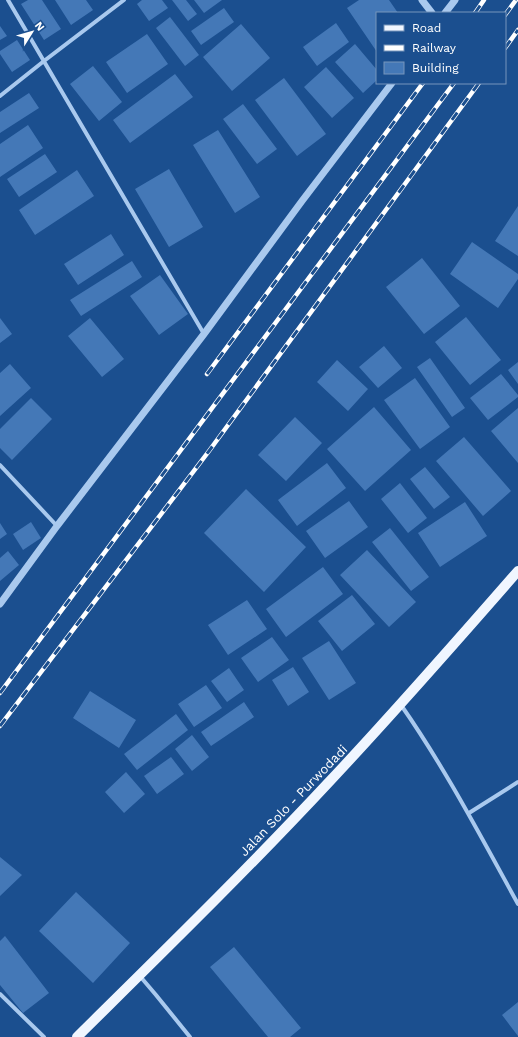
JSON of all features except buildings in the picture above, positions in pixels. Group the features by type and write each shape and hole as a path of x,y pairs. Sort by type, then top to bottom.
{"main road":[{"name":"Jalan Solo - Purwodadi","path":"77,1037 317,795 401,705 518,571"}],"street":[{"path":"8,0 204,334"},
{"path":"0,96 124,0"},
{"path":"422,0 431,12"},
{"path":"446,12 455,0"},
{"path":"0,604 57,526 204,334 302,201 391,84"},
{"path":"0,465 57,526"},
{"path":"401,705 423,736 469,814 518,904"},
{"path":"469,814 518,782"},
{"path":"139,975 190,1037"},
{"path":"0,994 44,1037"}],"railway":[{"path":"476,12 484,0"},
{"path":"506,14 516,0"},
{"path":"506,47 518,30"},
{"path":"207,374 422,84"},
{"path":"0,693 453,84"},
{"path":"0,726 209,451 478,84"}]}
